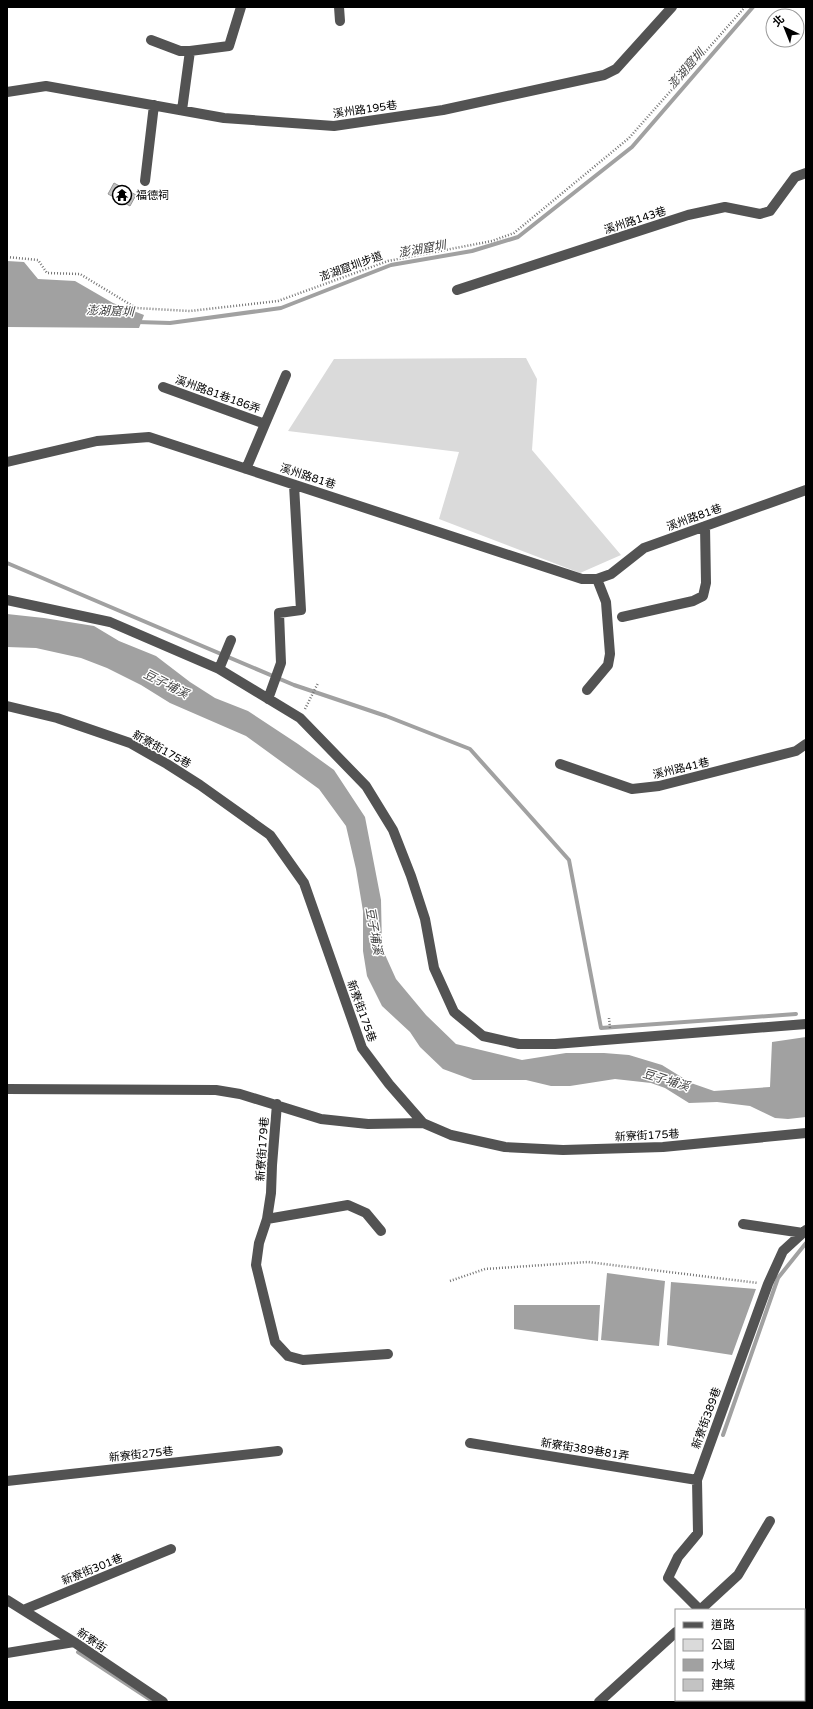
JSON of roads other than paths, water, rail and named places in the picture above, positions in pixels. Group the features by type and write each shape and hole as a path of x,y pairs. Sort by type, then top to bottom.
{"street":[{"path":"151,40 180,51 229,46 241,7"},
{"path":"339,7 340,21"},
{"name":"溪州路195巷","path":"7,92 46,86 224,118 334,126 443,110 604,75 616,69 672,7"},
{"path":"182,110 190,51"},
{"path":"145,181 154,105"},
{"name":"溪州路143巷","path":"457,290 688,215 725,208 760,214 770,211 795,177 806,173"},
{"name":"溪州路81巷186弄","path":"246,469 286,376"},
{"name":"溪州路81巷186弄","path":"163,387 265,424"},
{"name":"溪州路81巷","path":"7,462 97,441 149,437 582,579 597,579 611,574 644,548 806,490"},
{"path":"268,699 280,664 279,613 301,610 294,485"},
{"path":"622,617 693,601 703,596 706,583 705,526"},
{"path":"587,690 608,665 610,654 606,602 597,579"},
{"path":"7,600 110,622 220,665 268,699 300,718 366,786 393,830 426,919 434,968 454,1012 483,1036 518,1044 555,1044 806,1024"},
{"path":"220,665 231,640"},
{"name":"新寮街175巷","path":"7,706 57,718 130,743 200,785 270,835 304,883 362,1048 389,1084 423,1123 451,1135 505,1147 563,1150 663,1147 806,1133"},
{"name":"溪州路41巷","path":"560,764 632,789 659,786 796,751 806,744"},
{"name":"新寮街179巷","path":"7,1089 216,1090 240,1094 277,1104 271,1193 267,1218 259,1243 256,1265 275,1342 288,1356 303,1360 388,1354"},
{"path":"277,1104 321,1119 368,1124 423,1123"},
{"path":"267,1218 348,1205 366,1213 382,1231"},
{"path":"743,1224 805,1232"},
{"name":"新寮街389巷","path":"699,1609 668,1578 678,1557 698,1533 697,1480 768,1284 783,1251 805,1232"},
{"name":"新寮街389巷81弄","path":"470,1443 697,1480"},
{"name":"新寮街275巷","path":"7,1481 278,1451"},
{"path":"701,1609 738,1576 770,1521"},
{"name":"新寮街301巷","path":"23,1610 171,1550"},
{"name":"新寮街","path":"7,1600 74,1642 163,1702"},
{"path":"599,1702 675,1633"},
{"path":"7,1653 74,1642"}],"water":[{"path":"7,261 24,262 38,279 75,281 113,303 144,315 139,328 7,327"},
{"name":"豆子埔溪","path":"7,614 94,626 119,641 156,656 190,682 215,698 248,711 334,770 365,817 381,900 382,948 396,979 426,1015 456,1044 522,1060 566,1053 604,1053 629,1055 662,1065 691,1083 714,1091 770,1087 772,1042 806,1037 806,1117 788,1119 775,1118 750,1106 717,1102 689,1103 665,1088 651,1083 615,1079 570,1086 551,1086 526,1080 473,1080 443,1069 420,1047 410,1032 382,1006 367,976 363,951 363,911 356,869 346,826 319,789 246,736 170,703 141,685 107,668 81,658 36,648 7,647"},
{"path":"607,1273 665,1281 659,1346 601,1340"},
{"path":"671,1282 756,1289 732,1355 667,1345"},
{"path":"514,1305 600,1305 598,1341 514,1329"}],"waterway":[{"name":"澎湖窟圳","path":"137,322 170,323 281,308 391,265 472,251 518,237 632,147 753,7"},
{"path":"7,563 294,685 386,716 470,749 569,860 601,1028 796,1014"},
{"path":"723,1435 778,1278 806,1243"},
{"path":"78,1652 154,1702"}],"place":[{"name":"福德祠","path":"122,195"}]}
